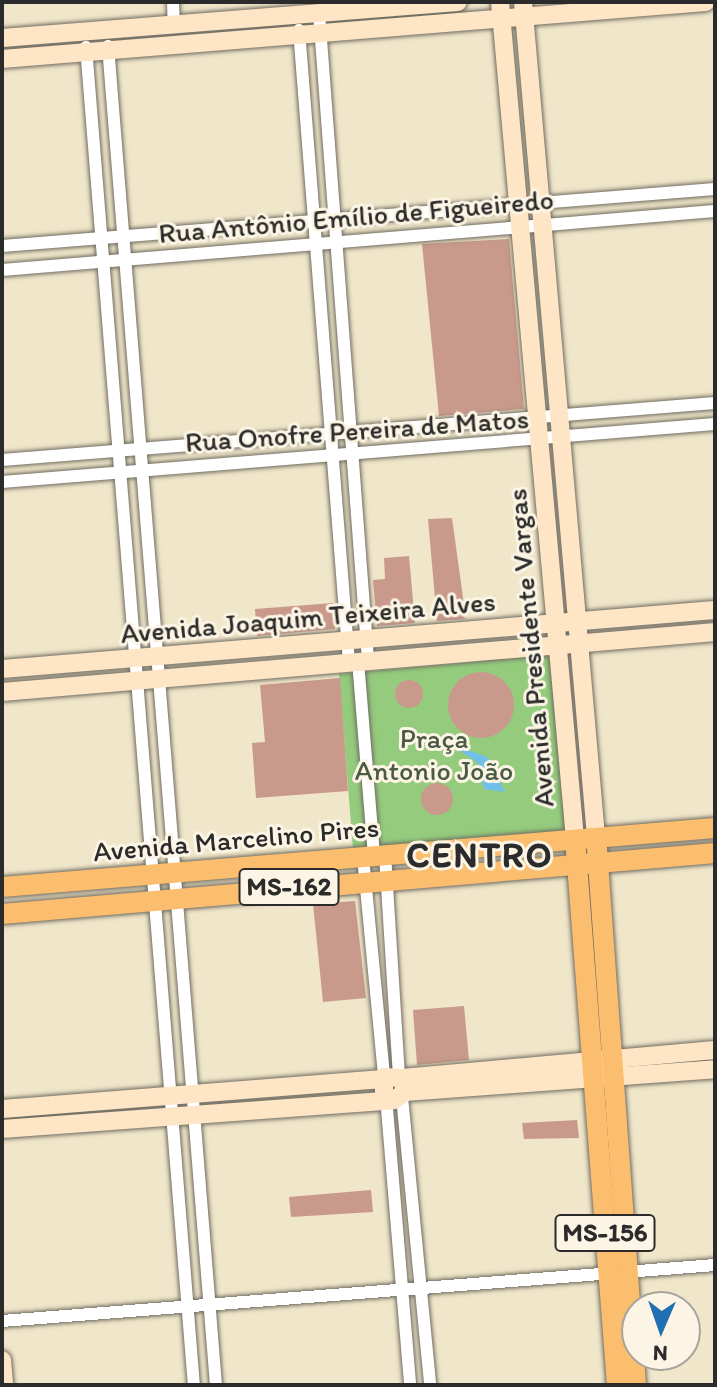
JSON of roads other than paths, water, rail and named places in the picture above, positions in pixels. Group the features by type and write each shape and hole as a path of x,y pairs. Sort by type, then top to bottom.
{"main road":[{"name":"Avenida Marcelino Pires","path":"2,887 715,828"},
{"name":"Avenida Presidente Vargas","path":"586,838 598,861 594,967"},
{"name":"Avenida Presidente Vargas","path":"586,838 577,863 594,967 602,1070 617,1275 617,1385"},
{"name":"Avenida Marcelino Pires","path":"2,914 387,877 715,853"},
{"name":"Avenida Presidente Vargas","path":"617,1275 636,1385"}],"street":[{"path":"173,2 174,25"},
{"path":"2,38 319,13 706,2"},
{"path":"2,59 320,33 457,8"},
{"name":"Avenida Presidente Vargas","path":"523,9 579,643 586,838"},
{"name":"Avenida Presidente Vargas","path":"501,10 541,440 556,645 586,838"},
{"path":"319,13 329,222 350,455 358,661 374,856 366,879 422,1288 430,1385"},
{"path":"298,15 328,434 358,661"},
{"path":"106,31 126,259 137,470 159,680 170,872 192,1092 184,1114 194,1385"},
{"path":"85,32 117,471 139,681 151,900 173,1094 184,1114 211,1304 216,1385"},
{"name":"Rua Antônio Emílio de Figueiredo","path":"2,246 715,189"},
{"name":"Rua Antônio Emílio de Figueiredo","path":"2,270 332,240 715,211"},
{"name":"Rua Onofre Pereira de Matos","path":"2,460 715,403"},
{"name":"Rua Onofre Pereira de Matos","path":"2,482 562,439 715,424"},
{"name":"Avenida Joaquim Teixeira Alves","path":"2,669 137,661 715,610"},
{"name":"Avenida Joaquim Teixeira Alves","path":"2,692 715,632"},
{"path":"374,856 387,877 402,1289 410,1385"},
{"path":"602,1070 715,1050"},
{"path":"2,1109 192,1092 393,1086 602,1070 715,1069"},
{"path":"2,1129 184,1114 393,1086"},
{"path":"2,1321 715,1265"},
{"path":"2,1360 4,1385"}],"water":[{"path":"449,743 487,757 505,792 484,789 478,763"}],"district":[{"name":"CENTRO","path":"480,855"}],"park label":[{"name":"Praça Antonio João","path":"434,754"}]}
